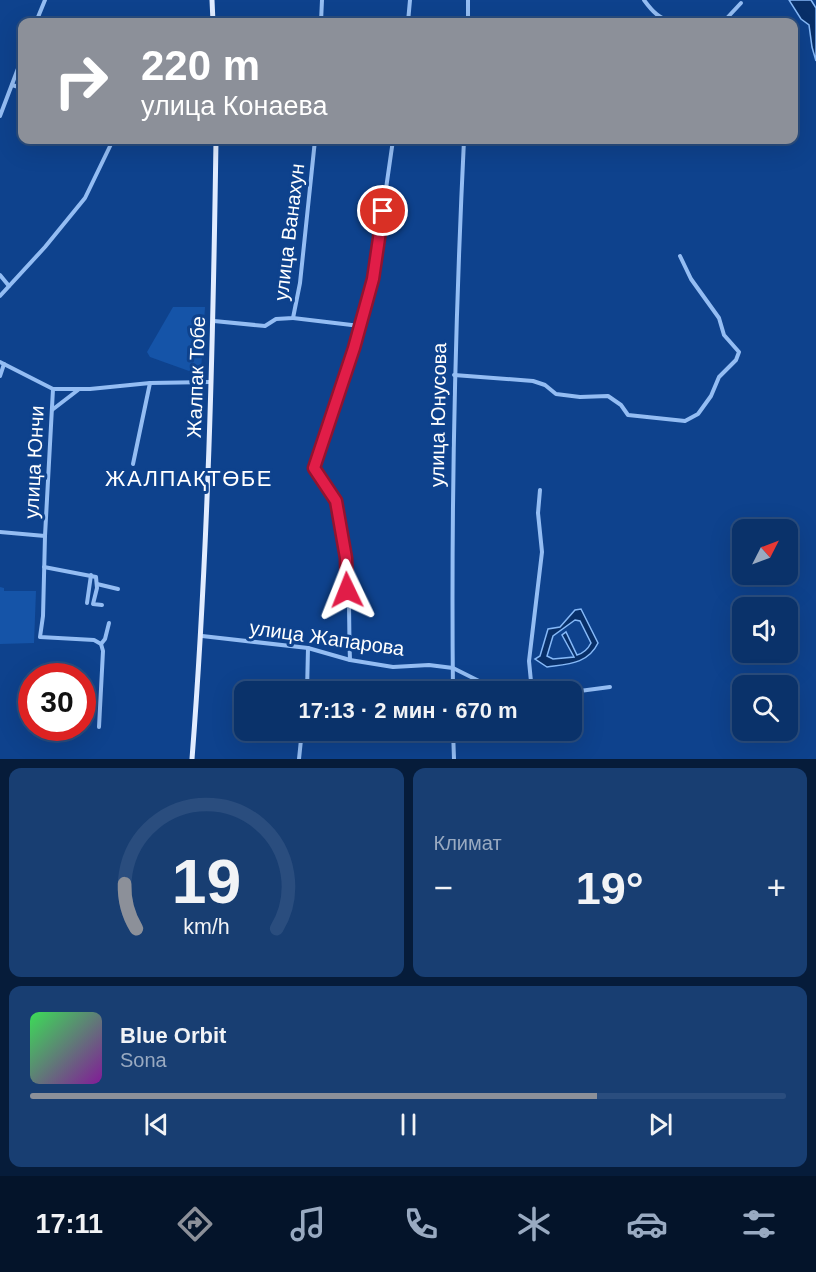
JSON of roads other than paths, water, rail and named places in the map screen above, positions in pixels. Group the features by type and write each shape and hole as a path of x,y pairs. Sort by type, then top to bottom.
{"main road":[{"path":"212,0 213,18"},
{"name":"Жалпак Тобе","path":"192,759 202,636 214,321 216,144"}],"street":[{"path":"38,18 45,0"},
{"path":"321,18 322,0"},
{"path":"408,18 410,0"},
{"path":"468,0 468,18"},
{"path":"644,0 661,18"},
{"path":"727,18 741,3"},
{"path":"0,116 18,69"},
{"path":"12,85 18,87"},
{"path":"0,296 45,247 85,198 111,144"},
{"name":"улица Ванахун","path":"214,321 265,326 276,319 293,318 300,283 315,144"},
{"path":"350,660 346,558 342,528 336,501 314,468 373,279 392,144"},
{"name":"улица Юнусова","path":"453,681 451,524 454,375 464,144"},
{"path":"454,375 533,381 545,385 556,393 580,397 608,396 621,405 628,414 685,421 699,414 711,396 719,377 736,360 739,352 724,335 719,318 691,279 680,256"},
{"path":"0,275 9,286"},
{"path":"293,318 360,326"},
{"path":"0,376 2,363 53,389 210,382"},
{"path":"133,464 150,383"},
{"name":"улица Юнчи","path":"53,389 43,616 40,637 94,640 101,644"},
{"path":"52,410 79,389"},
{"path":"531,681 529,661 543,552 538,513 540,490"},
{"name":"улица Юнчи","path":"0,532 45,536"},
{"path":"44,567 96,577 93,604 102,605"},
{"path":"87,603 91,575"},
{"path":"97,584 118,589"},
{"path":"99,727 103,651 101,644 105,639 109,623"},
{"name":"улица Жапарова","path":"202,636 308,648 350,660 393,667 429,665 453,668 479,681"},
{"path":"307,681 308,648"},
{"path":"582,691 610,687"},
{"path":"299,759 301,741"},
{"path":"453,741 454,759"}],"district":[{"name":"ЖАЛПАҚТӨБЕ","path":"189,478"}]}
